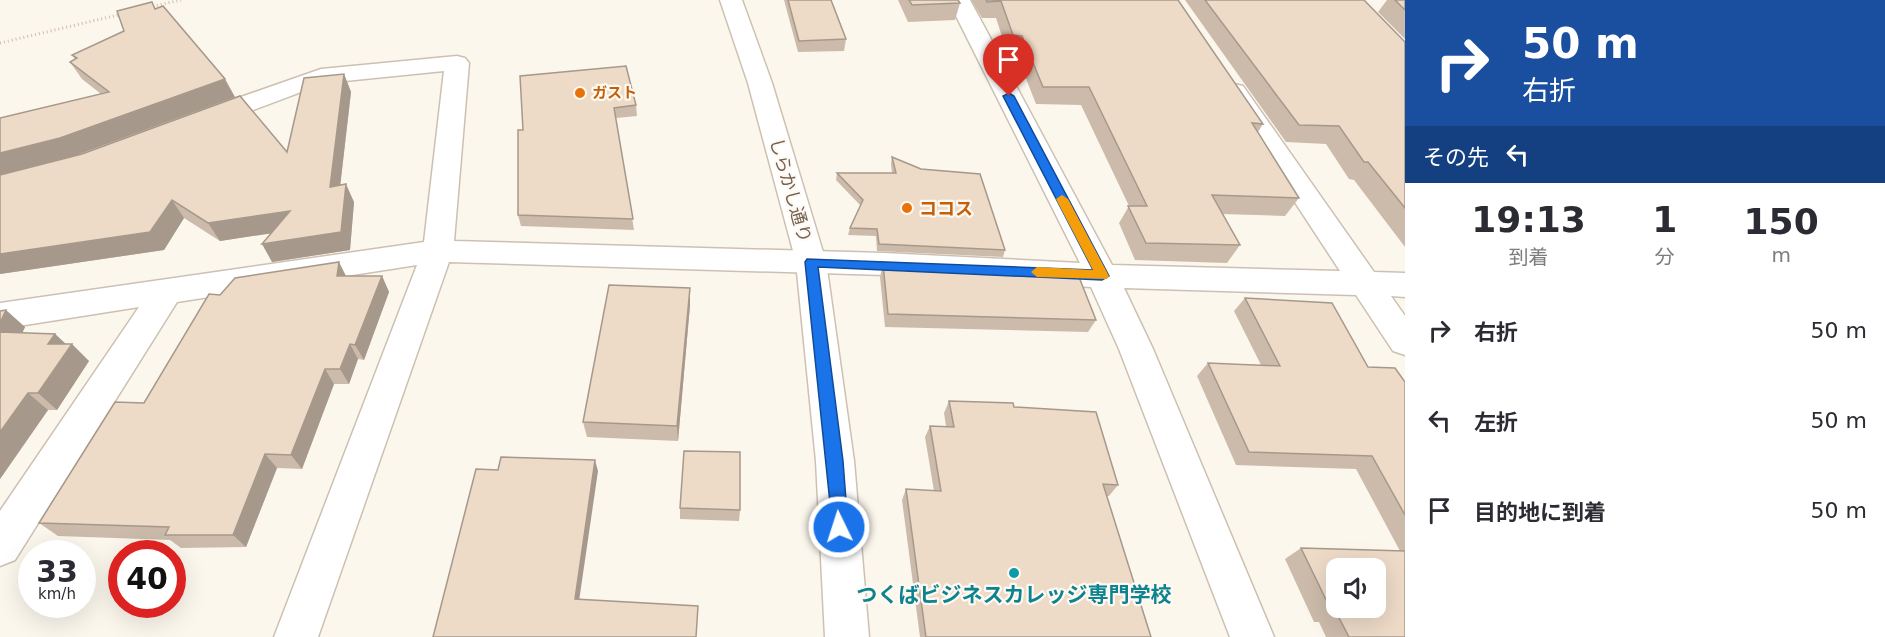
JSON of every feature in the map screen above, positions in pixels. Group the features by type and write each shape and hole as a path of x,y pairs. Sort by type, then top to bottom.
{"street":[{"name":"しらかし通り","path":"730,0 760,83 811,262 835,461 847,637"},
{"path":"959,0 1102,276 1136,349 1252,637"},
{"path":"181,128 321,76 458,63 438,251 296,637"},
{"path":"1220,70 1405,342"},
{"path":"0,316 438,251 811,262 1102,276 1405,285"},
{"path":"0,546 167,291"}],"path":[{"path":"147,8 181,0"},
{"path":"0,43 124,13"}],"building":[{"path":"788,0 831,0 846,39 799,41"},
{"path":"909,0 958,0 960,3 912,5"},
{"path":"986,0 1178,0 1263,124 1252,123 1299,198 1212,195 1240,245 1146,243 1128,206 1147,206 1089,87 1043,87 1022,36 1013,35 1001,1 987,2"},
{"path":"1205,0 1364,0 1405,42 1405,208 1368,162 1364,162 1339,126 1299,125"},
{"path":"1395,0 1405,0 1405,10"},
{"path":"152,2 155,9 163,6 225,79 60,138 0,153 0,118 109,92 70,62 77,58 72,55 124,31 117,11"},
{"path":"626,66 636,105 614,108 633,219 518,215 518,130 523,130 520,76"},
{"path":"344,74 330,187 346,184 341,232 262,244 290,211 208,223 172,200 150,232 0,254 0,175 82,154 240,96 287,152 304,78"},
{"path":"892,157 921,169 980,174 1005,250 879,244 877,229 850,228 863,200 837,173 896,173"},
{"path":"339,262 337,276 382,276 355,345 350,344 340,369 325,369 291,455 265,454 233,535 165,535 169,527 39,523 115,402 144,403 209,294 220,295 235,278"},
{"path":"883,264 1017,272 1019,276 1079,277 1096,320 888,314"},
{"path":"609,285 690,288 677,426 583,422"},
{"path":"1245,298 1332,303 1368,367 1395,368 1405,382 1405,515 1372,456 1249,452 1208,363 1280,366"},
{"path":"6,310 0,323 0,311"},
{"path":"0,332 55,334 48,344 72,344 38,393 28,393 0,432"},
{"path":"949,401 1013,403 1014,407 1096,412 1118,485 1103,484 1151,637 926,637 906,489 941,491 930,426 954,427"},
{"path":"684,451 740,452 740,510 680,508"},
{"path":"501,457 595,460 575,599 698,606 696,637 433,637 476,469 498,470"},
{"path":"1301,548 1405,551 1405,637 1349,637 1339,618 1386,618 1386,558 1326,558 1326,600"}],"slow traffic":[{"path":"1037,272 1102,276 1062,199"}],"place":[{"name":"ガスト","path":"580,93"},
{"name":"ココス","path":"907,208"},
{"name":"つくばビジネスカレッジ専門学校","path":"1014,573"}],"route":[{"path":"839,527 835,461 811,262 1102,276 1009,96"}]}
